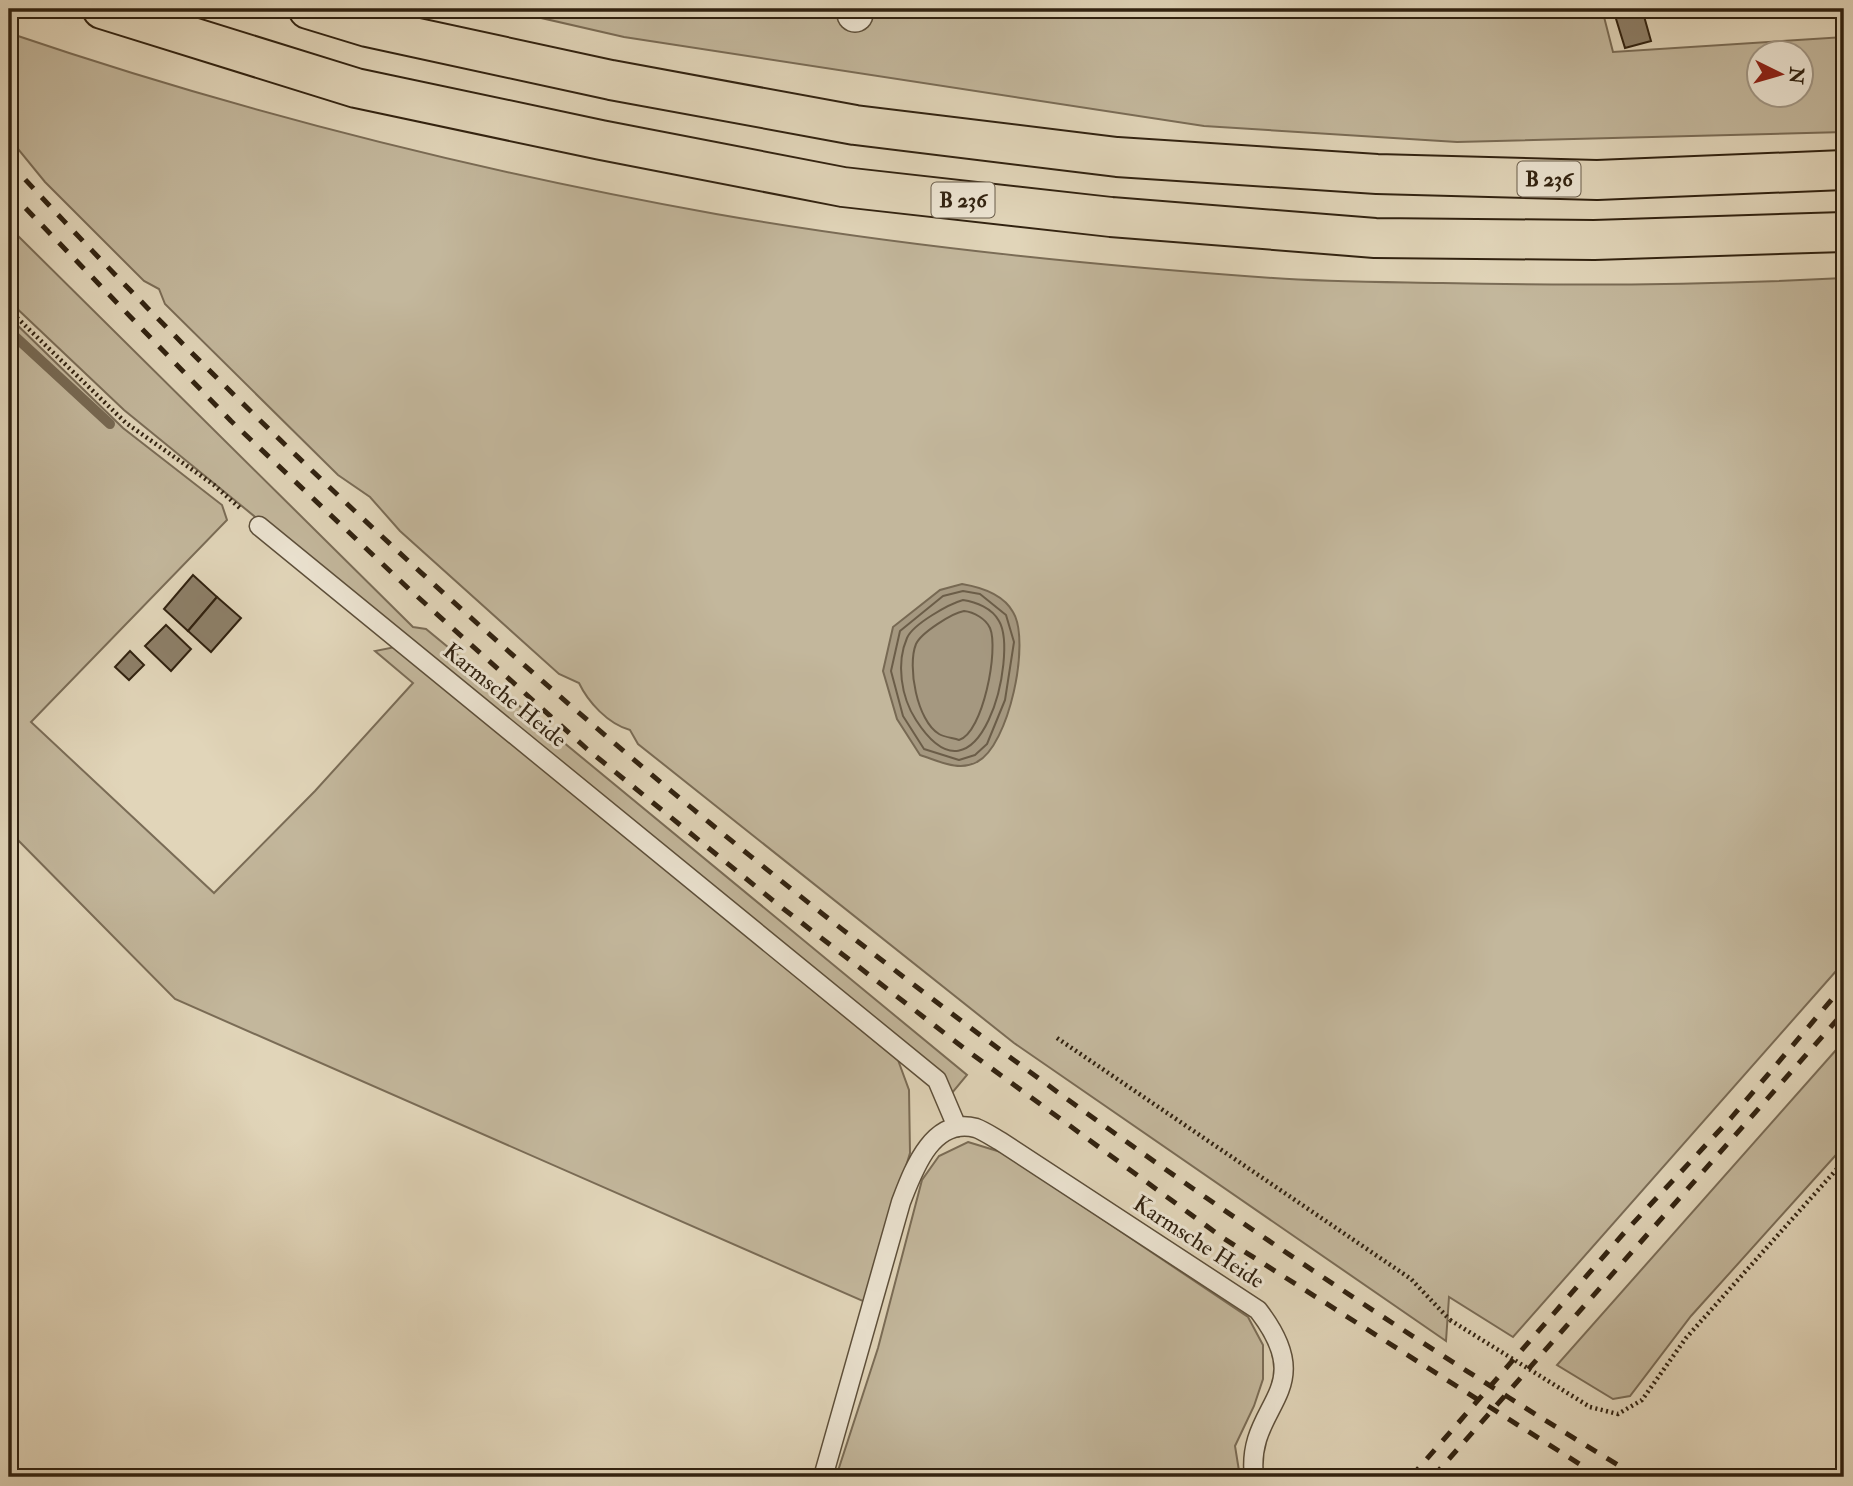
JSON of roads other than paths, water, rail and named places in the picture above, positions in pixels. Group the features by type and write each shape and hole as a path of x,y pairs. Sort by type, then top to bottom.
{"highway":[{"name":"B 236","path":"102,9 356,88 601,141 843,187 1111,217 1375,238 1594,240 1844,232"},
{"name":"B 236","path":"307,9 367,27 611,80 855,125 1117,157 1377,174 1597,180 1844,170"}],"lane":[{"name":"Karmsche Heide","path":"259,526 937,1080 957,1127 976,1128 1000,1141 1258,1310 1277,1334 1284,1357 1283,1382 1252,1455 1255,1477"},
{"path":"822,1477 901,1202 916,1162 937,1137 957,1127"}],"water":[{"path":"962,584 990,592 1009,606 1018,626 1019,645 1014,692 999,736 977,762 963,766 920,755 897,719 883,671 893,627 940,590"}],"waterway":[{"path":"9,331 110,424"}],"railway":[{"path":"9,162 191,352 379,534 575,709 777,877 984,1038 1197,1192 1415,1338 1638,1477"},
{"path":"9,191 231,421 409,589 587,749 776,903 965,1049 1223,1238 1600,1477"},
{"path":"1411,1477 1624,1233 1731,1118 1844,985"},
{"path":"1433,1477 1844,1012"}]}
